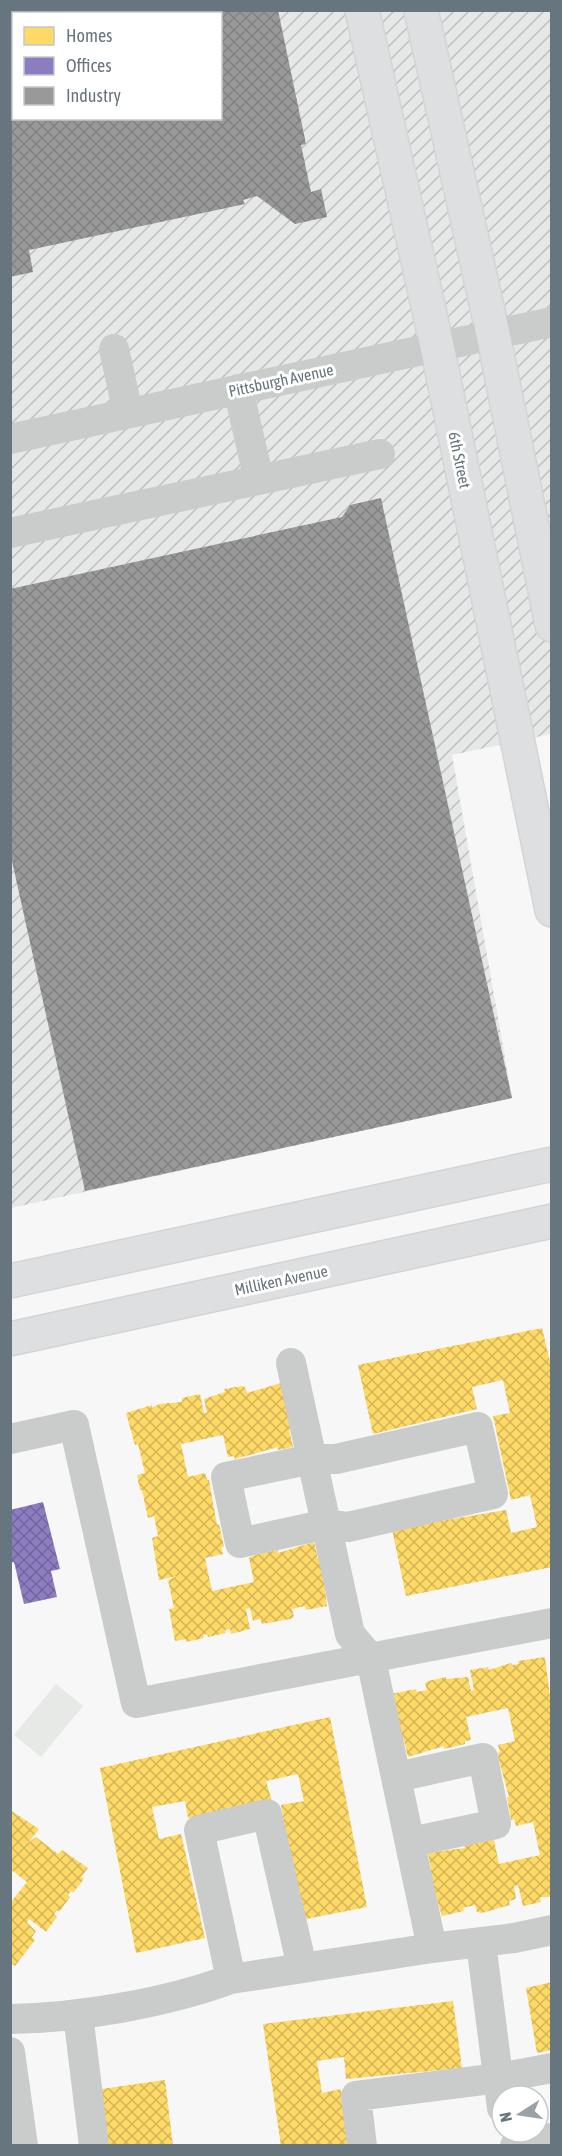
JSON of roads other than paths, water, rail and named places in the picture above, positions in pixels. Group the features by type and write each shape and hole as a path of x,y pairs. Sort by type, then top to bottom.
{"main road":[{"name":"6th Street","path":"362,10 437,346 552,910"},
{"path":"421,10 493,334 552,625"},
{"path":"10,1281 552,1164"},
{"name":"Milliken Avenue","path":"10,1339 552,1221"}],"street":[{"name":"Pittsburgh Avenue","path":"10,439 552,322"},
{"path":"114,349 128,413"},
{"path":"238,389 259,480"},
{"path":"10,534 380,454"},
{"path":"291,1363 350,1634 371,1659 432,1948"},
{"path":"10,1439 74,1425 136,1703 552,1623"},
{"path":"478,1427 493,1494 348,1527 327,1524 240,1544 226,1477 312,1459 336,1460 478,1427"},
{"path":"397,1777 483,1758 496,1824 411,1842"},
{"path":"231,1979 199,1830 267,1814 302,1966"},
{"path":"10,2019 78,2014 210,1987 231,1979 302,1966 481,1943 552,1930"},
{"path":"481,1943 500,2084"},
{"path":"78,2014 94,2145"},
{"path":"10,2052 23,2145"},
{"path":"362,2145 356,2096 499,2078 552,2068"},
{"path":"515,2145 552,2138"}]}
